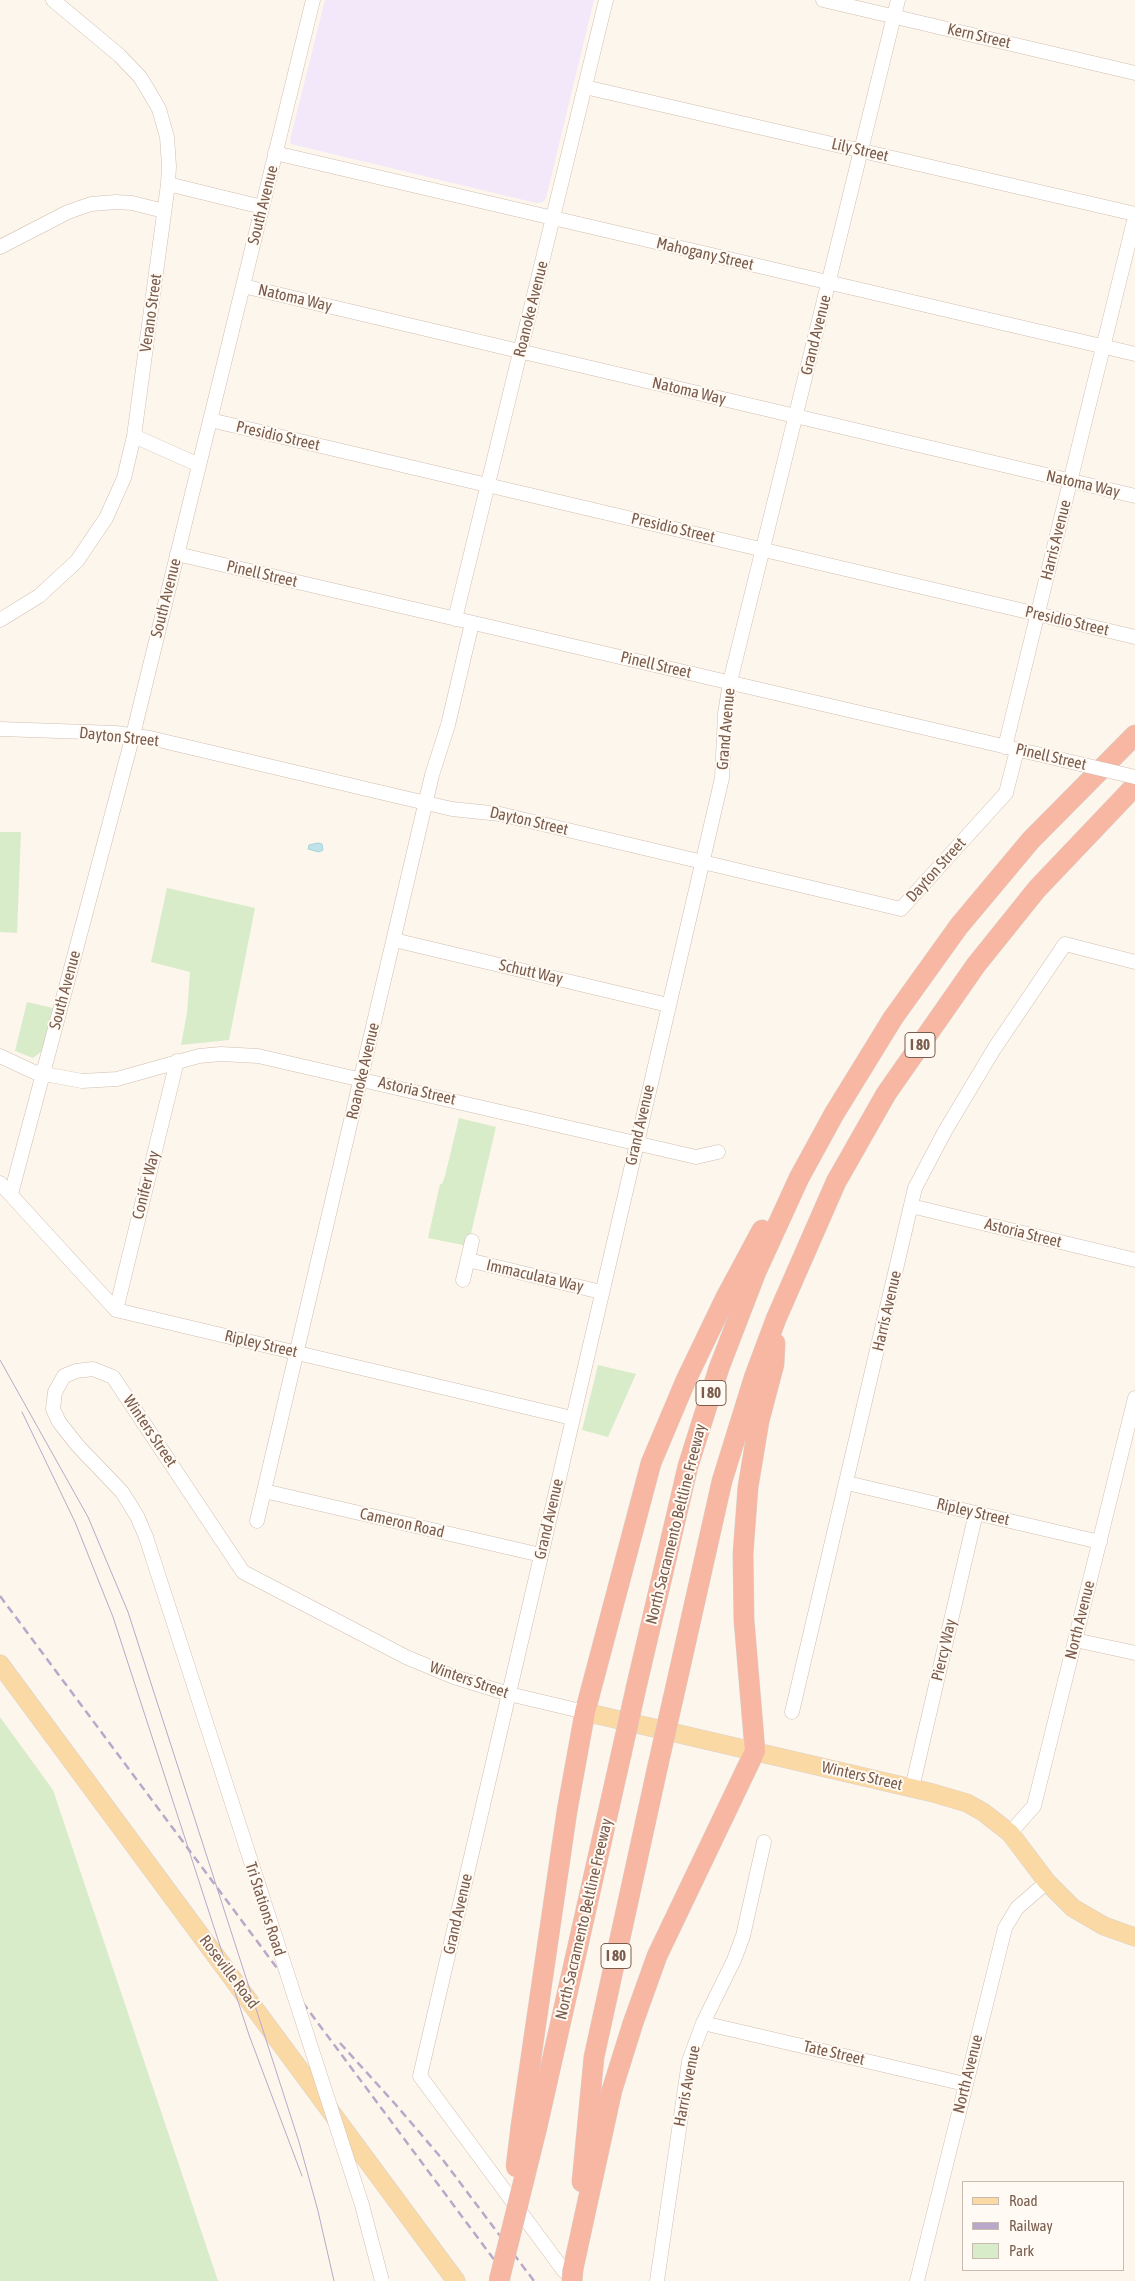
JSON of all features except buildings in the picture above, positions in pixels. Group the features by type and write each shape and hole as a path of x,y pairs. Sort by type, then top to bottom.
{"highway":[{"name":"North Sacramento Beltline Freeway","path":"529,2126 621,1755 688,1466 719,1368 756,1272 799,1178 834,1114 893,1018 959,926 1031,840 1135,735"},
{"name":"I 80","path":"592,2150 594,2057 658,1765 722,1481 754,1378 776,1319 836,1182 886,1094 976,965 1031,897 1135,786"},
{"path":"499,2281 510,2234 529,2126 566,1821 586,1712 651,1463 686,1380 725,1299 799,1164 834,1114"},
{"path":"573,2277 592,2150 625,2048 657,1956 755,1751 744,1620 743,1554 748,1487 759,1421 774,1364 776,1319"}],"main road":[{"name":"Roseville Road","path":"0,1664 456,2281"},
{"name":"Winters Street","path":"586,1712 948,1796 967,1803 989,1816 1010,1834 1047,1882 1073,1908 1104,1926 1135,1937"}],"street":[{"name":"Verano Street","path":"0,620 39,596 59,579 93,540 118,494 129,461 134,436 168,184 167,137 158,109 140,77 119,55 53,0"},
{"name":"South Avenue","path":"11,1194 133,735 313,0"},
{"name":"Roanoke Avenue","path":"455,619 606,0"},
{"name":"Kern Street","path":"823,0 1135,73"},
{"name":"Grand Avenue","path":"573,2277 564,2271 420,2076 722,778 725,714 730,682 898,0"},
{"name":"Lily Street","path":"585,87 1135,215"},
{"name":"Mahogany Street","path":"275,153 1135,354"},
{"path":"168,184 262,207"},
{"path":"0,247 68,212 91,204 116,202 164,211"},
{"name":"Harris Avenue","path":"1006,793 1011,748 1038,614 1135,215"},
{"name":"Natoma Way","path":"243,286 1135,496"},
{"name":"Presidio Street","path":"210,420 1135,637"},
{"path":"134,436 199,465"},
{"name":"Pinell Street","path":"177,554 1135,776"},
{"name":"Roanoke Avenue","path":"258,1520 426,803 448,725 472,623"},
{"name":"Dayton Street","path":"0,729 133,735 452,809 500,814 901,909 1006,793"},
{"name":"Schutt Way","path":"394,940 668,1005"},
{"name":"Harris Avenue","path":"792,1712 915,1188 961,1104 1023,1004 1065,944 1135,962"},
{"name":"Astoria Street","path":"0,1056 34,1072 82,1081 100,1081 134,1076 177,1061 221,1054 280,1059 696,1157 718,1152"},
{"name":"Conifer Way","path":"116,1310 177,1061"},
{"path":"0,1183 116,1310"},
{"name":"Astoria Street","path":"911,1206 1135,1260"},
{"name":"Immaculata Way","path":"463,1280 472,1241"},
{"name":"Immaculata Way","path":"468,1260 601,1292"},
{"name":"Ripley Street","path":"116,1310 572,1418"},
{"name":"Winters Street","path":"146,1537 137,1516 122,1492 78,1446 53,1409 55,1392 64,1376 76,1371 93,1369 113,1377 242,1572 406,1657 454,1678 508,1694 586,1712"},
{"name":"North Avenue","path":"1010,1834 1034,1806 1135,1398"},
{"name":"Ripley Street","path":"847,1483 1100,1542"},
{"name":"Cameron Road","path":"264,1491 541,1555"},
{"name":"Piercy Way","path":"912,1788 976,1513"},
{"name":"Tri Stations Road","path":"146,1537 362,2205 382,2281"},
{"path":"1076,1640 1135,1653"},
{"name":"Harris Avenue","path":"657,2281 686,2077 703,2022 734,1960 742,1936 764,1842"},
{"name":"North Avenue","path":"917,2281 1005,1928 1017,1908 1047,1882"},
{"name":"Tate Street","path":"703,2022 965,2084"}],"shaded area":[{"path":"325,0 594,0 546,198 543,202 536,203 291,144 290,140"}],"green space":[{"path":"0,832 21,832 17,933 0,932"},
{"path":"167,888 255,908 229,1040 181,1045 187,1013 190,972 151,962"},
{"path":"27,1002 53,1008 42,1051 33,1058 15,1051"},
{"path":"459,1118 496,1127 468,1246 428,1238 440,1184 442,1184 445,1176"},
{"path":"598,1365 636,1374 608,1437 582,1430"},
{"path":"0,1717 53,1790 218,2281 0,2281"}],"water":[{"path":"322,844 323,850 319,852 308,849 309,845"}],"tram line":[{"path":"0,1360 88,1517 128,1612 299,2142 318,2211 334,2281"},
{"path":"22,1412 75,1522 113,1617 249,2035 302,2176"}],"railway":[{"path":"0,1596 510,2281"},
{"path":"340,2043 443,2160 534,2281"}]}
